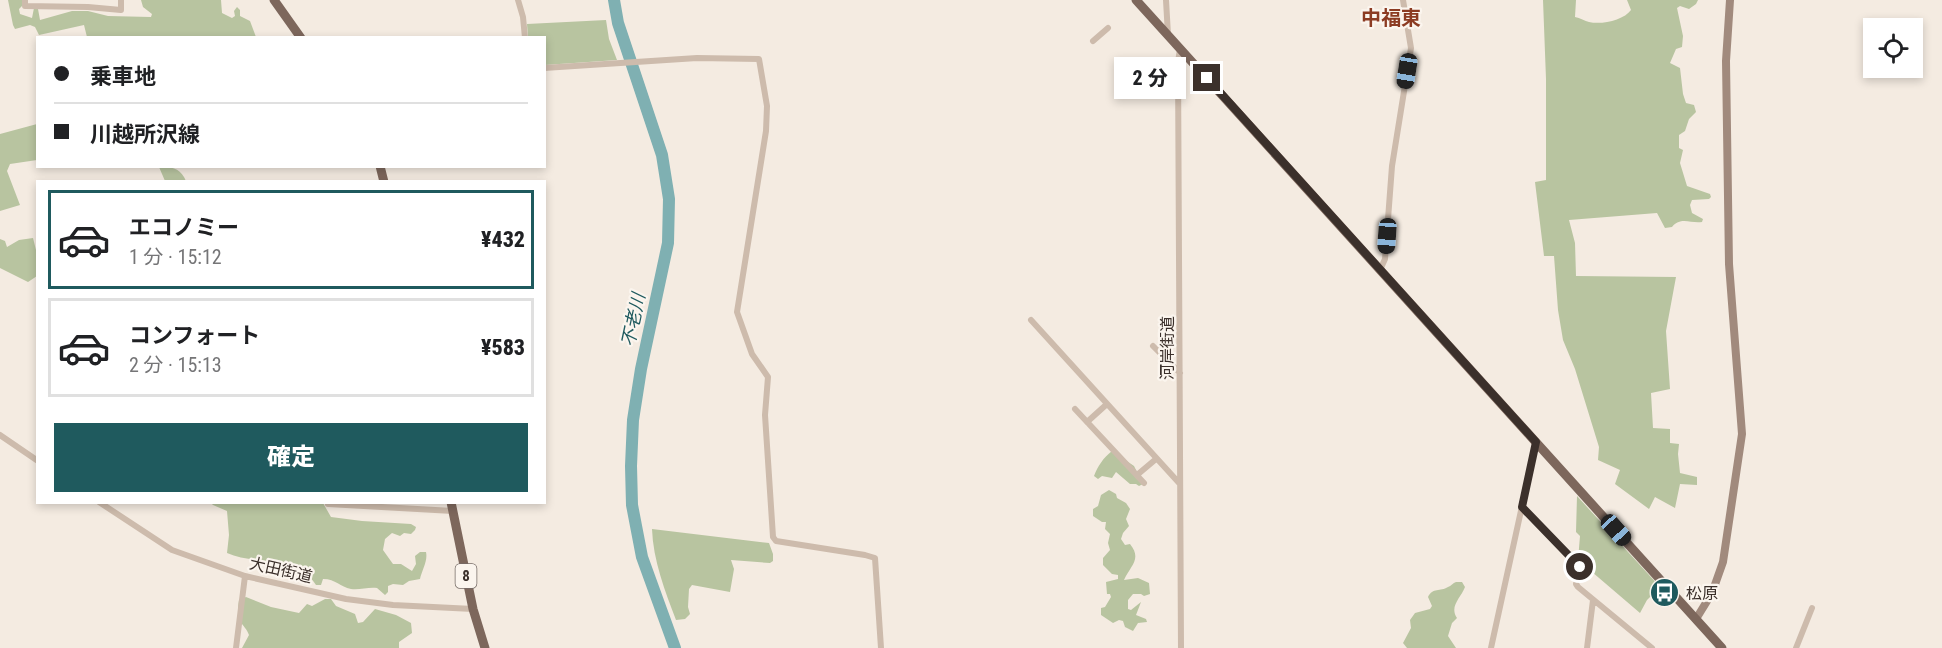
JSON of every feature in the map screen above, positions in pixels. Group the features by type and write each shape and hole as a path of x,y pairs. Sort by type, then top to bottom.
{"main road":[{"path":"274,0 300,36"},
{"path":"1136,0 1722,648"},
{"name":"8","path":"452,507 473,609 485,648"}],"street":[{"path":"25,0 25,6 121,10 121,0"},
{"path":"518,0 525,36"},
{"path":"1166,0 1168,36"},
{"path":"1380,270 1385,259 1392,166 1411,48 1403,0"},
{"path":"1696,619 1712,593 1723,562 1742,434 1729,264 1726,61 1730,0"},
{"path":"1093,41 1108,28"},
{"name":"河岸街道","path":"1180,49 1178,62 1181,648"},
{"path":"546,68 698,58 759,58 767,106 766,131 737,312 752,354 768,377 765,416 773,537 776,541 875,558 881,648"},
{"path":"1031,320 1180,484"},
{"path":"1153,346 1180,373"},
{"path":"1087,422 1107,404"},
{"path":"1075,409 1144,483"},
{"path":"0,435 36,459"},
{"path":"1491,648 1536,442"},
{"path":"1137,475 1156,459"},
{"name":"大田街道","path":"102,504 172,550 244,576 346,599 393,605 473,609"},
{"path":"328,504 452,507"},
{"path":"1522,507 1580,567 1576,584 1652,648"},
{"path":"236,648 244,576"},
{"path":"1587,648 1593,600"},
{"path":"1796,648 1812,608"}],"green space":[{"path":"8,0 22,0 20,14 32,18 34,8 38,9 40,20 72,11 88,11 108,16 151,17 152,14 143,7 141,0 221,0 222,13 232,18 235,16 234,11 237,7 240,10 240,16 250,21 256,36 87,36 84,25 39,35 35,27 30,25 15,29"},
{"path":"1543,0 1576,0 1575,17 1600,23 1628,14 1631,10 1627,0 1698,0 1689,9 1680,6 1677,8 1683,36 1682,47 1676,49 1670,63 1680,68 1686,103 1694,105 1696,112 1689,119 1685,131 1679,135 1679,148 1683,150 1680,163 1687,186 1710,194 1711,197 1692,200 1690,205 1692,213 1703,219 1702,222 1683,221 1665,228 1657,213 1569,220 1575,243 1576,276 1676,277 1666,331 1670,389 1651,393 1653,428 1670,429 1670,443 1679,444 1680,473 1697,477 1697,485 1680,484 1675,508 1655,497 1649,509 1615,484 1620,470 1598,460 1599,447 1575,369 1563,340 1554,256 1544,256 1535,182 1546,180"},
{"path":"606,20 609,39 617,60 546,65 546,36 528,36 527,24"},
{"path":"36,124 36,160 10,164 7,171 20,205 0,211 0,134"},
{"path":"159,168 176,169 185,180 165,180"},
{"path":"33,238 36,250 36,277 28,282 0,268 0,239 5,241 7,247 19,240"},
{"path":"1112,451 1134,466 1143,484 1139,486 1130,484 1116,472 1112,478 1102,476 1098,479 1094,476 1101,462"},
{"path":"1109,490 1130,509 1126,519 1129,526 1121,539 1125,545 1130,544 1135,558 1124,580 1138,578 1149,583 1150,594 1144,596 1133,594 1128,600 1128,609 1131,610 1141,602 1136,615 1146,619 1147,622 1138,623 1133,631 1125,627 1123,621 1113,623 1101,615 1101,608 1105,607 1111,597 1107,594 1106,582 1118,579 1118,575 1112,574 1103,565 1103,558 1110,550 1108,543 1110,534 1105,529 1106,522 1093,516 1093,509 1098,506 1101,495"},
{"path":"1577,496 1660,587 1647,600 1640,613 1578,560 1580,536 1576,532"},
{"path":"324,504 331,517 411,524 416,527 411,534 404,533 400,536 392,533 385,539 383,550 393,564 401,564 412,571 416,564 415,556 420,552 426,552 426,562 420,579 403,585 388,586 388,592 385,595 377,588 351,589 327,579 323,579 321,585 316,585 308,575 287,565 227,553 229,535 227,511 213,505"},
{"path":"652,529 769,543 773,561 770,563 731,560 734,569 730,592 692,585 689,589 690,614 685,619 676,620 657,564"},
{"path":"1456,582 1462,582 1465,587 1455,606 1457,618 1452,623 1448,636 1456,648 1407,648 1403,643 1411,628 1410,620 1415,613 1430,609 1432,606 1428,597 1432,592"},
{"path":"246,597 271,607 299,613 307,604 312,606 325,599 331,599 336,606 355,614 358,623 363,622 375,609 396,615 411,623 412,633 399,642 399,648 242,648 249,635 240,621 238,608 239,600"}],"waterway":[{"name":"不老川","path":"614,0 618,23 662,155 669,199 668,243 641,369 633,420 631,466 632,505 642,557 675,648"}],"place":[{"name":"松原","path":"1665,593"}],"district":[{"name":"中福東","path":"1391,18"}],"route":[{"path":"1207,78 1536,442 1522,507 1580,567"}]}
